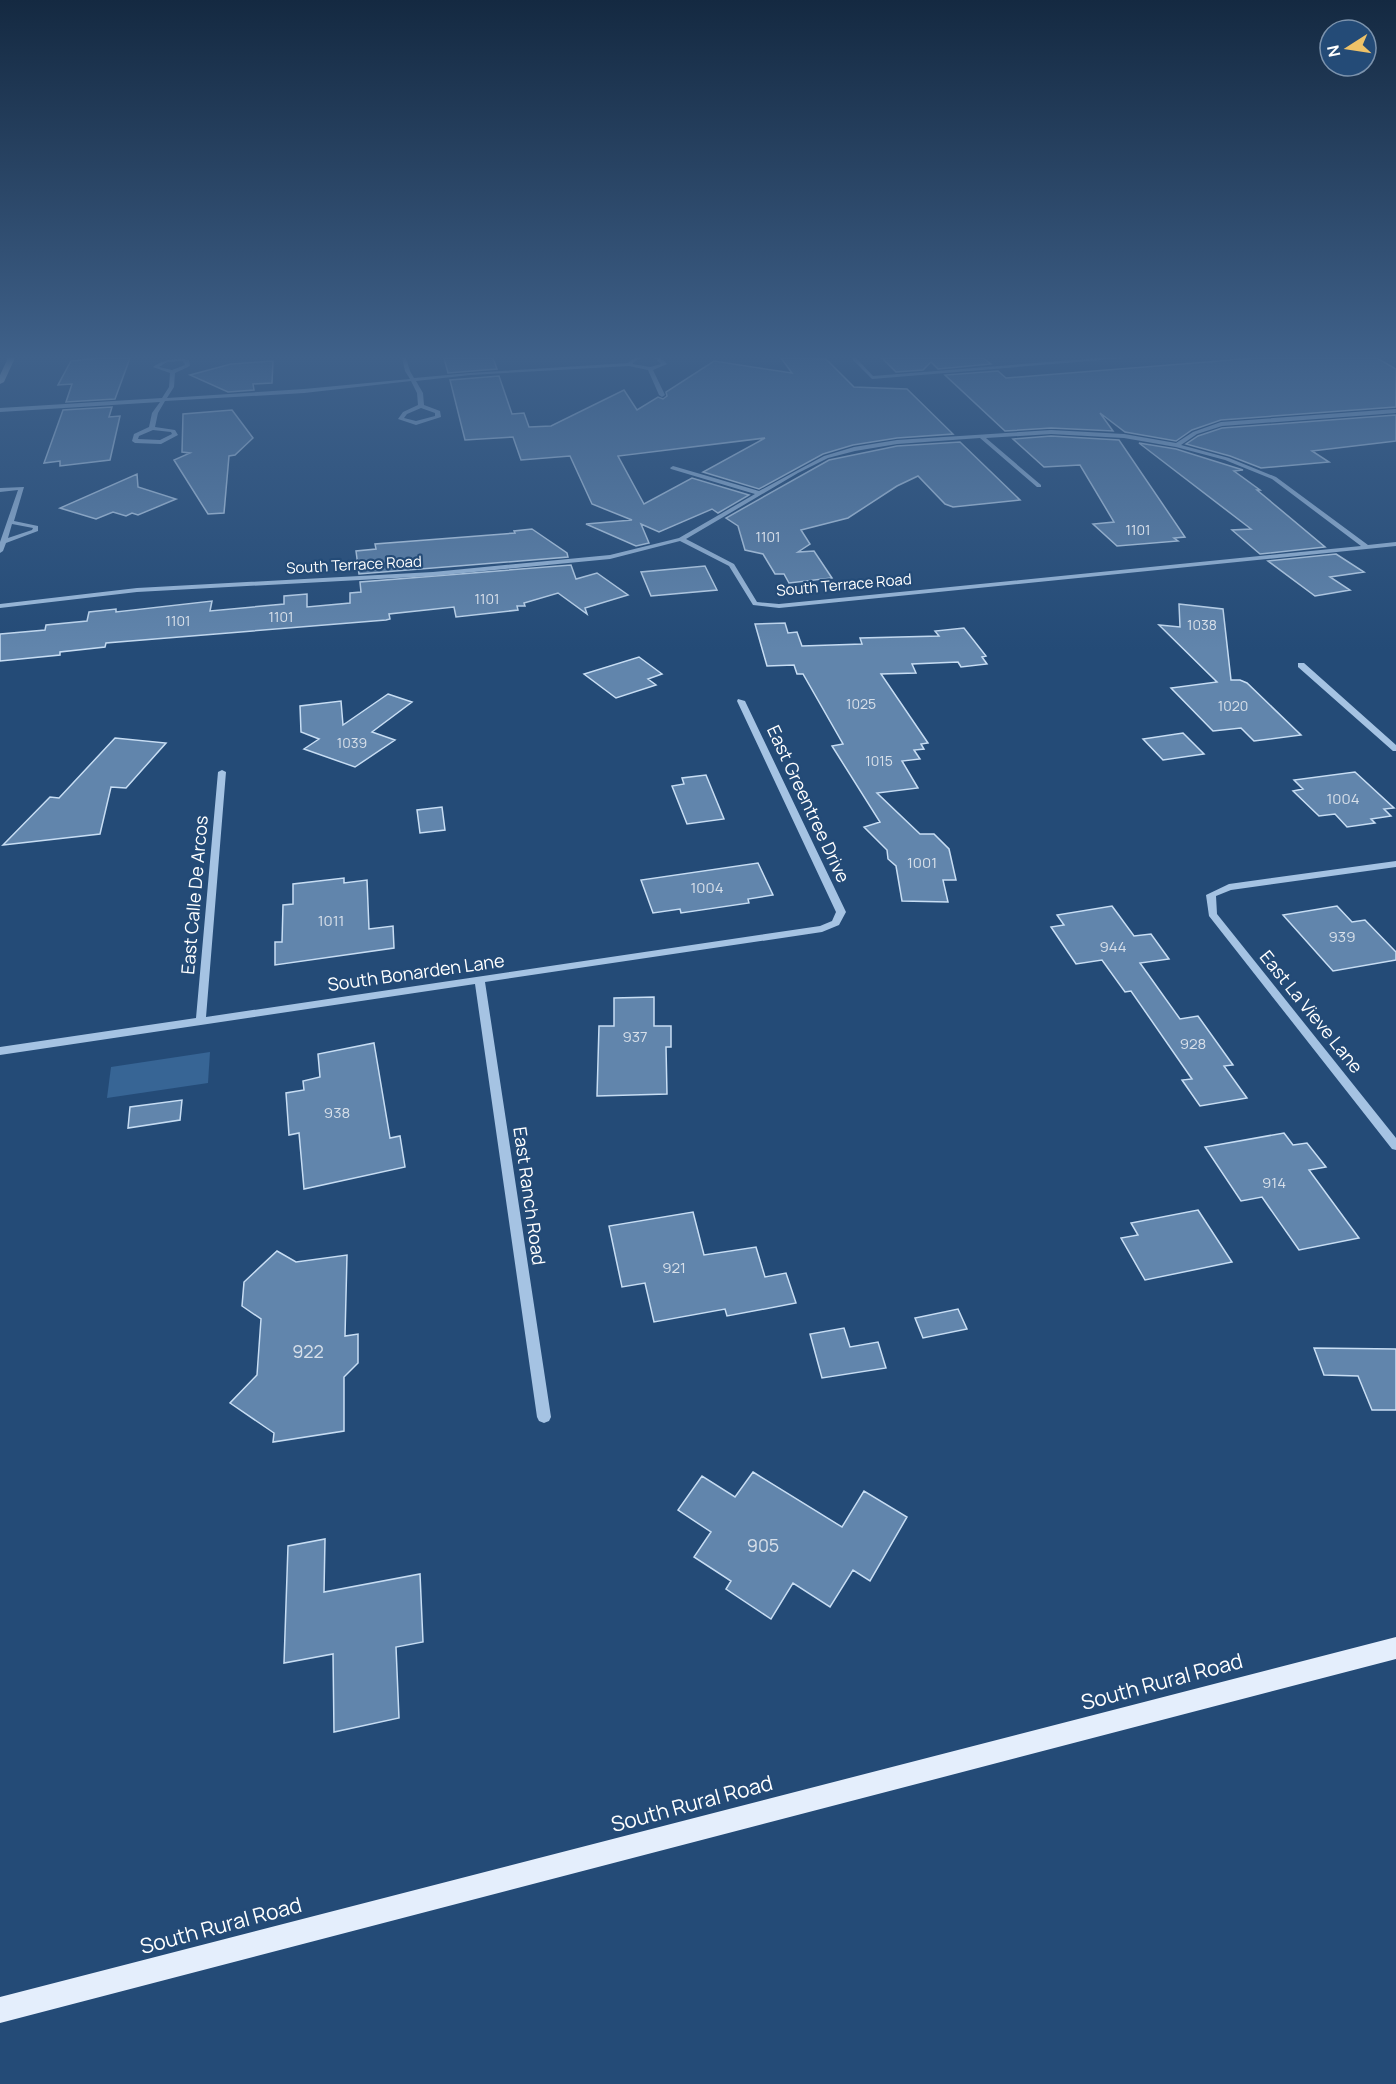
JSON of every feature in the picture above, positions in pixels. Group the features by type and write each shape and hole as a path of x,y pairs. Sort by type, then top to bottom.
{"main road":[{"name":"South Rural Road","path":"0,2010 1396,1648"}],"street":[{"path":"681,539 759,493 835,455"},
{"path":"1003,455 1039,486"},
{"path":"1214,455 1274,478 1366,546"},
{"path":"673,468 759,493"},
{"path":"0,490 22,488 0,551"},
{"path":"3,542 35,531 36,527 32,525 10,522"},
{"name":"South Terrace Road","path":"0,606 137,590 433,574 610,557 681,539 732,565 754,604 779,606 1396,544"},
{"path":"1300,665 1396,749"},
{"name":"East Greentree Drive","path":"741,700 841,912 836,923"},
{"name":"East Calle De Arcos","path":"201,1021 222,772"},
{"name":"East La Vieve Lane","path":"1396,864 1229,888 1211,895 1212,914 1396,1146"},
{"name":"South Bonarden Lane","path":"0,1051 822,929 836,923"},
{"name":"East Ranch Road","path":"480,981 544,1418"}],"shaded area":[{"path":"210,1052 208,1083 107,1098 111,1067"}],"building":[{"path":"47,455 111,455 110,460 60,466 60,461 44,463"},
{"path":"185,455 233,455 229,456 224,513 208,514 174,460"},
{"path":"519,455 624,455 618,456 644,504 692,478 749,495 718,513 712,509 659,532 641,524 649,543 636,546 586,524 632,520 592,504 570,456 521,460"},
{"path":"734,455 821,455 759,489 703,472"},
{"path":"852,455 974,455 1020,500 953,507 945,504 918,476 897,486 848,518 801,530 810,544 798,552 814,551 832,578 789,583 784,574 775,574 763,554 745,550 738,526 726,518 829,460"},
{"path":"1031,455 1129,455 1185,537 1174,538 1178,541 1117,546 1093,524 1114,522 1080,465 1044,467"},
{"path":"1155,455 1196,455 1243,470 1234,471 1260,490 1257,490 1325,547 1260,554 1232,530 1251,529"},
{"path":"1227,455 1319,455 1329,462 1261,468"},
{"path":"137,474 138,487 176,499 138,515 132,513 126,516 113,512 96,519 60,508"},
{"path":"532,529 567,553 568,557 359,574 356,551 376,549 375,544 515,533 514,531"},
{"path":"1336,554 1364,572 1330,577 1350,590 1315,596 1268,561"},
{"path":"571,565 576,579 597,573 628,595 585,608 587,614 558,593 524,603 525,606 517,606 518,610 456,617 454,607 389,614 390,619 386,620 106,643 105,647 60,652 60,655 0,661 0,634 45,630 46,625 87,621 89,612 116,609 116,612 212,601 210,611 284,604 284,596 307,594 307,607 350,603 350,593 361,592 360,582"},
{"path":"705,566 717,590 651,596 641,572"},
{"path":"1179,604 1223,609 1231,680 1247,683 1301,735 1254,741 1241,728 1213,731 1171,688 1217,682 1159,625 1180,627"},
{"path":"785,623 788,633 797,632 802,646 862,644 860,638 939,636 935,631 964,628 986,656 982,657 987,664 961,667 958,662 912,664 916,673 881,674 928,743 921,744 924,749 914,750 920,759 902,761 918,788 877,793 920,834 934,834 949,849 956,880 943,880 948,902 902,901 896,866 888,859 887,850 864,827 880,822 832,746 843,744 803,674 797,674 794,665 767,666 755,624"},
{"path":"639,657 662,674 648,679 656,685 616,698 584,674"},
{"path":"388,694 412,702 372,732 395,740 355,767 304,749 319,739 301,732 300,706 341,701 343,725"},
{"path":"1183,733 1204,754 1163,760 1143,739"},
{"path":"115,738 166,743 126,788 111,787 100,834 3,845 50,797 59,798"},
{"path":"1355,772 1394,808 1384,809 1391,816 1371,819 1375,823 1347,827 1335,814 1319,816 1293,791 1303,789 1294,780"},
{"path":"706,775 724,819 687,824 672,786 684,784 682,778"},
{"path":"442,807 445,830 420,833 417,810"},
{"path":"758,863 773,895 748,899 749,903 681,913 680,909 653,913 641,880"},
{"path":"344,878 344,883 367,880 369,929 393,926 394,948 275,965 275,942 282,942 283,905 293,904 293,884"},
{"path":"1112,906 1134,936 1151,934 1169,959 1140,963 1180,1019 1198,1016 1233,1065 1224,1066 1247,1098 1200,1106 1182,1080 1192,1079 1131,991 1125,992 1102,960 1076,964 1051,927 1064,925 1057,915"},
{"path":"1337,906 1352,922 1365,920 1396,952 1396,960 1333,971 1283,915"},
{"path":"654,997 654,1026 671,1026 671,1047 666,1047 667,1094 597,1096 599,1026 614,1026 614,998"},
{"path":"374,1043 390,1138 400,1136 405,1167 304,1189 299,1133 289,1135 286,1093 304,1090 303,1081 320,1077 318,1054"},
{"path":"182,1100 180,1120 128,1128 130,1107"},
{"path":"1284,1133 1293,1145 1307,1143 1326,1167 1309,1170 1359,1238 1299,1250 1262,1197 1241,1201 1205,1147"},
{"path":"1198,1210 1232,1262 1145,1280 1121,1238 1138,1235 1131,1223"},
{"path":"693,1212 704,1255 756,1247 765,1277 786,1273 796,1303 727,1316 725,1309 654,1322 645,1283 622,1287 609,1226"},
{"path":"277,1251 296,1262 347,1255 345,1336 358,1334 358,1363 344,1377 344,1431 273,1442 274,1433 230,1403 257,1375 261,1319 242,1306 244,1282"},
{"path":"958,1309 967,1329 923,1338 915,1318"},
{"path":"844,1328 850,1347 878,1342 886,1368 822,1378 810,1334"},
{"path":"1314,1348 1396,1349 1396,1410 1372,1410 1358,1376 1324,1375"},
{"path":"753,1472 842,1527 864,1491 907,1517 870,1581 853,1570 830,1607 793,1583 771,1619 726,1589 731,1581 694,1557 711,1532 678,1510 702,1476 735,1497"},
{"path":"325,1539 324,1592 420,1574 423,1642 396,1647 399,1718 334,1732 333,1654 284,1663 288,1546"}]}
